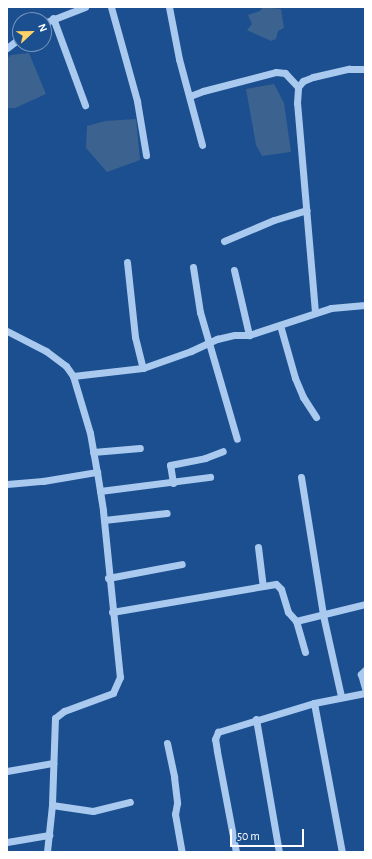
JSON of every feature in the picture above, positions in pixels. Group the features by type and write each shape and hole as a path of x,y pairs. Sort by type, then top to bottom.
{"street":[{"path":"85,7 53,18 85,105"},
{"path":"111,7 137,100 146,155"},
{"path":"169,7 179,59 202,145"},
{"path":"315,312 297,103 298,87 303,81 313,77 349,69 365,69"},
{"path":"190,96 203,91 276,72 285,73 298,87"},
{"path":"224,241 274,220 306,210"},
{"path":"127,262 135,337 143,368"},
{"path":"193,267 200,312 237,439"},
{"path":"234,270 249,335"},
{"path":"73,376 143,368 209,343 235,335 249,335 315,312 331,308 365,305"},
{"path":"280,325 295,378 303,397 316,417"},
{"path":"7,332 46,351 66,366 73,376 90,433 100,490 104,520 108,578 120,677 113,693 64,711 55,718 52,805 47,852"},
{"path":"94,452 140,448"},
{"path":"173,483 170,465 205,458 223,451"},
{"path":"7,484 43,481 97,472"},
{"path":"100,490 173,483 210,477"},
{"path":"301,477 323,615 341,696"},
{"path":"104,520 167,513"},
{"path":"258,546 263,586"},
{"path":"108,578 182,564"},
{"path":"112,612 276,584 279,586 288,612 296,621 304,652"},
{"path":"296,621 365,604"},
{"path":"365,670 361,674 365,688"},
{"path":"236,852 218,758 216,735 218,732 256,719 314,703 341,696 365,693"},
{"path":"314,703 342,852"},
{"path":"256,719 280,852"},
{"path":"167,743 174,777 177,803 175,814 182,852"},
{"path":"7,771 53,763"},
{"path":"52,805 93,811 130,802"},
{"path":"7,842 49,836"}],"water":[{"path":"263,7 281,9 284,28 278,31 276,39 271,41 247,30 252,24 248,15 260,11"},
{"path":"29,53 46,94 15,108 7,108 7,58 11,55"},
{"path":"274,84 284,103 291,152 262,156 256,145 246,89"},
{"path":"136,119 140,160 107,172 86,148 87,126 105,121"}]}
